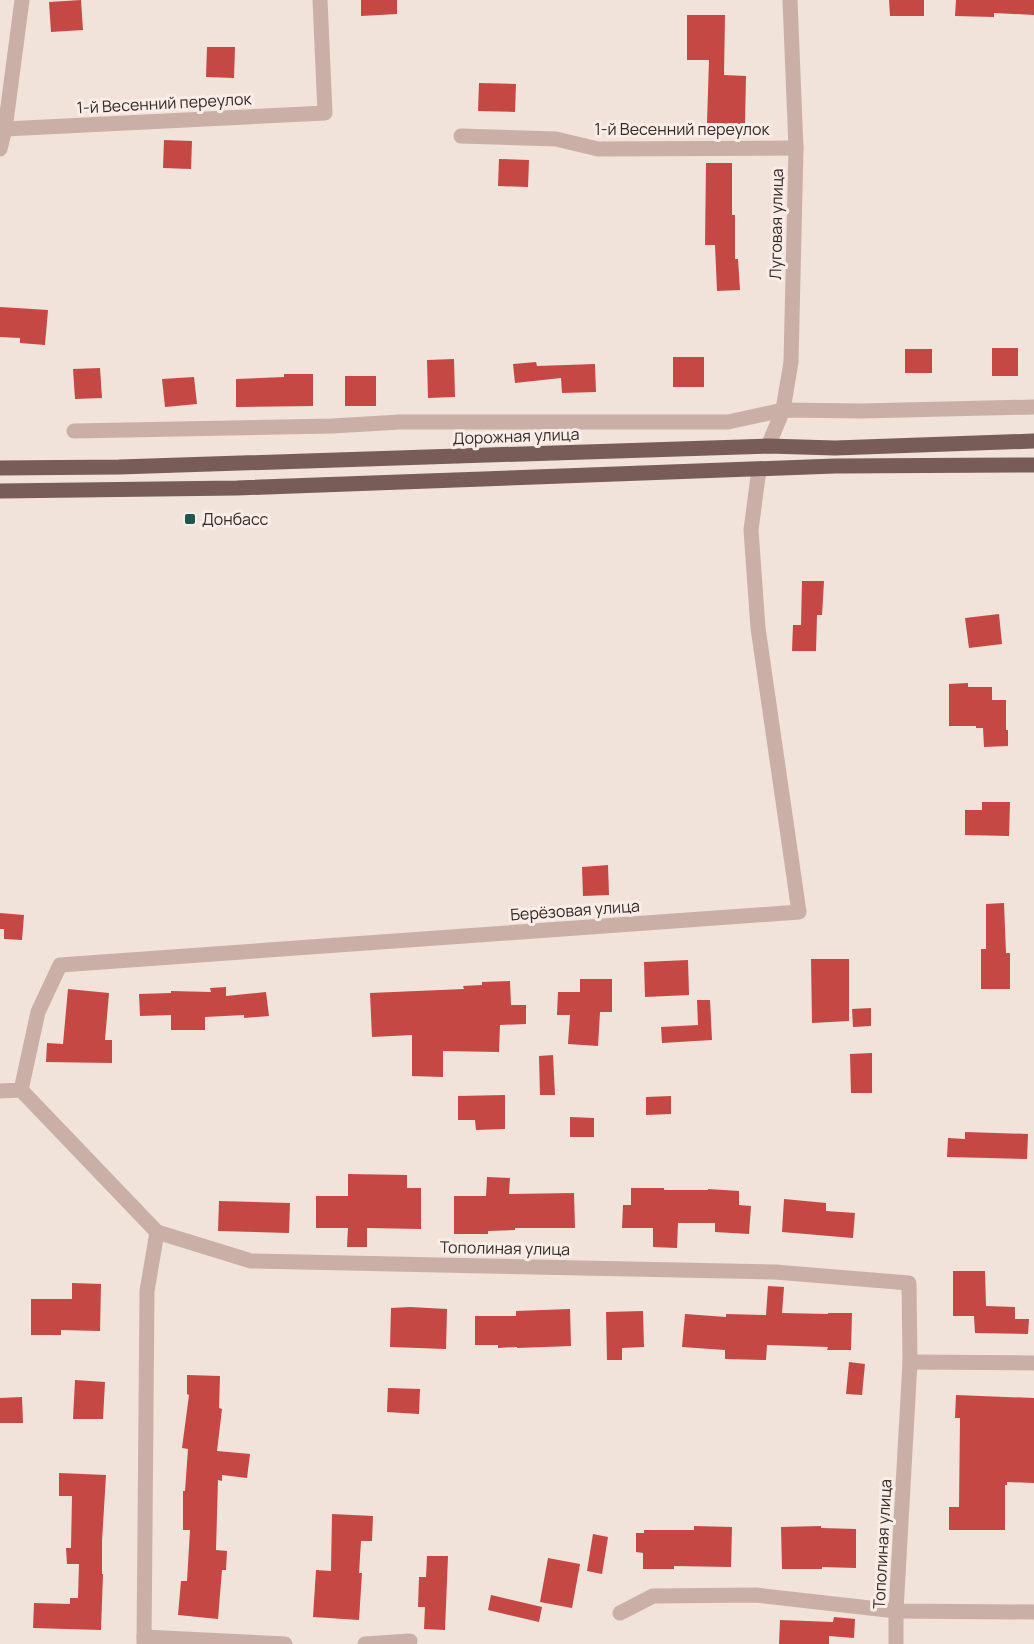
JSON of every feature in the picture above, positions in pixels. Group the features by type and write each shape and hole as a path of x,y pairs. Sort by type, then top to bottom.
{"main road":[{"name":"Дорожная улица","path":"0,468 119,467 768,446 835,448 1034,441"},
{"path":"0,491 237,488 834,466 1032,467"}],"street":[{"path":"0,149 5,129 22,0"},
{"name":"1-й Весенний переулок","path":"5,129 325,113 320,0"},
{"name":"Луговая улица","path":"768,446 783,410 791,362 796,148 790,0"},
{"name":"1-й Весенний переулок","path":"461,136 556,139 598,149 796,148"},
{"name":"Дорожная улица","path":"74,431 332,426 400,422 728,422 783,410 862,411 1034,407"},
{"name":"Берёзовая улица","path":"21,1090 38,1012 60,965 799,912 758,628 751,530 759,469"},
{"path":"0,1091 21,1090 157,1232 147,1291 144,1640 285,1644"},
{"name":"Тополиная улица","path":"157,1232 251,1261 775,1272 909,1283 910,1362 896,1644"},
{"path":"910,1362 1034,1363"},
{"path":"620,1613 653,1596 745,1595 896,1611 1034,1612"},
{"path":"365,1644 410,1641"}],"building":[{"path":"81,0 83,30 51,32 49,2"},
{"path":"361,0 397,0 397,14 361,16"},
{"path":"889,0 924,0 924,16 890,16"},
{"path":"956,0 1034,0 1034,15 994,13 994,17 955,16"},
{"path":"687,15 725,15 724,75 746,76 745,124 707,123 709,60 687,60"},
{"path":"207,47 235,47 234,78 206,77"},
{"path":"479,83 516,84 515,112 478,111"},
{"path":"164,140 192,141 191,169 163,168"},
{"path":"499,159 529,160 528,187 498,186"},
{"path":"706,163 732,163 732,215 735,215 735,259 738,259 740,290 717,291 715,245 705,245"},
{"path":"0,307 48,310 45,345 20,343 20,338 0,337"},
{"path":"992,348 1018,348 1018,376 992,376"},
{"path":"905,349 932,349 932,373 905,373"},
{"path":"673,357 704,357 704,387 673,387"},
{"path":"454,359 455,397 428,398 427,360"},
{"path":"536,362 537,366 595,364 596,392 562,393 561,378 515,383 513,364"},
{"path":"100,368 102,398 75,399 73,369"},
{"path":"284,374 313,374 313,406 236,407 236,379 284,377"},
{"path":"345,376 376,376 376,406 345,406"},
{"path":"194,377 197,404 165,407 162,379"},
{"path":"802,581 824,581 822,615 817,615 816,651 792,651 793,625 801,625"},
{"path":"999,614 1002,644 969,648 965,618"},
{"path":"968,683 968,687 992,687 992,700 1006,700 1008,746 984,747 983,728 949,726 949,684"},
{"path":"982,802 1010,802 1009,836 965,835 965,810 982,810"},
{"path":"608,865 609,895 583,896 582,867"},
{"path":"1004,903 1006,953 1010,953 1010,989 981,989 981,949 986,949 986,904"},
{"path":"0,913 24,915 22,940 4,939 4,929 0,929"},
{"path":"811,959 849,959 849,1021 812,1023"},
{"path":"688,960 689,995 645,997 644,962"},
{"path":"580,979 612,979 612,1012 600,1012 598,1046 568,1044 570,1015 557,1015 558,992 580,992"},
{"path":"510,981 511,1005 526,1005 526,1024 500,1025 499,1052 443,1051 443,1077 412,1076 412,1035 372,1037 370,993 464,989 463,986 482,985 482,982"},
{"path":"226,987 226,996 266,992 269,1016 205,1017 205,1030 171,1030 171,1015 140,1016 139,994 171,993 171,991 211,992 210,988"},
{"path":"68,989 109,993 105,1040 112,1040 112,1063 46,1062 47,1043 63,1044"},
{"path":"697,1000 710,1000 712,1040 662,1043 661,1027 698,1025"},
{"path":"871,1008 871,1026 853,1027 852,1009"},
{"path":"872,1053 872,1093 851,1093 850,1054"},
{"path":"553,1055 555,1095 540,1095 539,1056"},
{"path":"505,1095 505,1129 476,1130 475,1120 458,1120 458,1096"},
{"path":"671,1096 671,1114 646,1115 646,1097"},
{"path":"570,1117 594,1118 594,1137 570,1137"},
{"path":"965,1132 1028,1134 1027,1159 947,1157 948,1138 965,1139"},
{"path":"348,1174 407,1175 407,1188 421,1188 421,1229 367,1228 367,1247 347,1247 348,1228 316,1228 316,1196 348,1196"},
{"path":"487,1177 510,1178 509,1194 574,1193 575,1228 515,1228 515,1230 488,1231 488,1234 454,1234 454,1196 486,1196"},
{"path":"631,1188 739,1191 739,1205 751,1206 749,1234 715,1232 715,1223 678,1223 677,1248 653,1247 653,1228 622,1228 623,1205 631,1205"},
{"path":"784,1199 826,1203 826,1211 855,1213 853,1238 782,1232"},
{"path":"219,1201 290,1203 289,1233 218,1231"},
{"path":"953,1271 985,1271 986,1306 1015,1307 1015,1319 1029,1319 1028,1334 975,1333 974,1316 953,1316"},
{"path":"72,1283 101,1284 100,1331 61,1330 61,1335 31,1335 31,1299 72,1299"},
{"path":"768,1286 784,1287 782,1313 852,1313 851,1350 767,1345 766,1360 725,1359 725,1350 682,1347 685,1314 726,1317 726,1314 766,1315"},
{"path":"391,1308 447,1309 446,1349 390,1347"},
{"path":"570,1309 571,1346 498,1348 498,1345 475,1345 475,1316 516,1316 516,1311"},
{"path":"643,1311 644,1347 622,1348 622,1360 607,1360 606,1312"},
{"path":"849,1362 865,1364 862,1395 846,1394"},
{"path":"187,1375 220,1376 219,1408 222,1409 217,1451 250,1454 247,1478 222,1475 222,1481 218,1480 216,1550 227,1551 226,1570 222,1570 218,1619 178,1615 181,1581 187,1581 190,1530 183,1530 183,1491 185,1491 188,1449 182,1448 189,1395 187,1394"},
{"path":"75,1380 105,1382 103,1419 73,1419"},
{"path":"388,1388 420,1389 419,1414 387,1412"},
{"path":"956,1395 1034,1398 1034,1483 1007,1482 1005,1485 1005,1530 949,1530 949,1507 959,1507 960,1418 955,1418"},
{"path":"22,1397 23,1423 0,1423 0,1398"},
{"path":"59,1473 106,1475 102,1541 101,1630 33,1628 34,1603 70,1604 70,1598 78,1598 79,1564 67,1564 66,1548 71,1548 72,1496 59,1496"},
{"path":"332,1514 373,1516 372,1541 361,1541 359,1573 362,1573 359,1620 313,1617 316,1570 331,1571"},
{"path":"694,1526 732,1527 731,1567 674,1566 674,1569 643,1569 643,1553 636,1552 636,1533 644,1533 644,1530 694,1530"},
{"path":"821,1526 821,1528 856,1529 856,1568 782,1569 781,1527"},
{"path":"593,1534 608,1537 602,1574 587,1571"},
{"path":"427,1556 448,1556 445,1630 424,1629 425,1607 418,1607 419,1577 426,1577"},
{"path":"548,1558 580,1564 572,1608 540,1602"},
{"path":"491,1595 542,1607 539,1622 488,1610"},
{"path":"834,1617 855,1619 854,1638 829,1636 829,1644 779,1644 780,1620 833,1622"}],"place":[{"name":"Донбасс","path":"190,519"}]}
